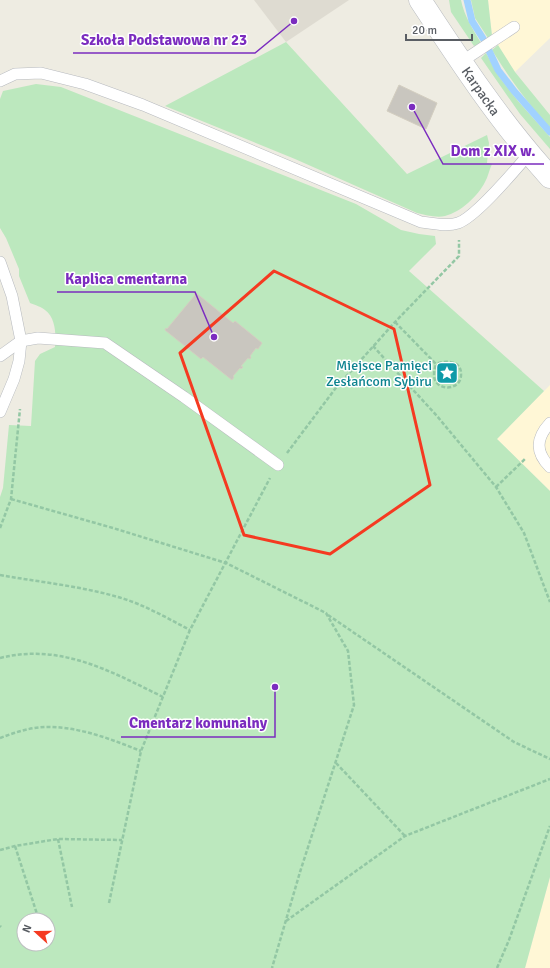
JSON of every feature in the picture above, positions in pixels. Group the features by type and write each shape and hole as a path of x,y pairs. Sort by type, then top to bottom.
{"street":[{"name":"Karpacka","path":"420,0 500,118 550,177"}],"lane":[{"path":"461,62 514,27"},
{"path":"0,81 15,74 41,73 85,84 143,105 421,222 446,225 459,223 473,215 529,154"},
{"path":"0,262 12,296 21,342 19,361 14,379 0,412"},
{"path":"0,356 21,342 38,338 105,344 184,397 278,465"},
{"path":"550,423 540,438 538,448 541,455 550,467"}],"path":[{"path":"108,903 141,751 190,630 266,486 278,465 335,388 395,322 459,256"},
{"path":"395,322 436,364"},
{"path":"374,346 437,416 496,487 524,532 550,602"},
{"path":"452,361 456,364 460,370 461,376 458,383 451,388 443,388 436,382 433,373 436,364 452,361"},
{"path":"0,528 11,500 20,413 19,398 14,379"},
{"path":"496,487 538,448"},
{"path":"11,500 113,528 226,563 326,613 514,742 550,759"},
{"path":"0,574 87,589 119,597 150,609 190,630"},
{"path":"272,968 354,706 348,651 326,613"},
{"path":"0,658 31,654 56,655 79,660 107,670 163,697"},
{"path":"0,738 30,729 51,727 98,735 141,751"},
{"path":"336,763 405,836"},
{"path":"286,921 405,836 550,779"},
{"path":"497,968 509,940 550,826"},
{"path":"0,850 58,839 122,840"},
{"path":"58,839 72,907"},
{"path":"15,846 36,912"}],"highlighted area":[{"path":"274,271 394,329 430,485 330,554 244,535 180,353"}],"shaded area":[{"path":"254,0 349,0 286,42"},
{"path":"488,0 550,0 550,38 515,72 492,36"},
{"path":"550,385 550,491 497,439"},
{"path":"550,877 550,968 525,968"}],"green space":[{"path":"449,0 461,0 467,17 481,43 474,46 451,12"},
{"path":"471,0 488,0 492,36 488,38 475,18"},
{"path":"286,42 407,174 487,135 489,143 487,163 492,164 486,180 478,193 457,211 442,217 417,213 295,159 165,106"},
{"path":"498,45 515,72 550,115 550,128 526,100 498,60 492,50"},
{"path":"486,53 500,78 550,137 550,149 520,114 481,58"},
{"path":"36,84 61,87 356,204 401,230 435,236 436,244 409,271 544,391 497,439 550,491 550,877 525,968 0,968 0,497 3,488 9,425 31,426 35,361 40,354 55,347 55,337 53,322 49,313 30,303 19,276 19,269 6,238 0,228 0,99 3,91"}],"building":[{"path":"399,85 437,103 426,129 387,111"},
{"path":"195,292 233,323 235,321 262,343 250,356 250,359 248,358 241,366 243,367 241,369 240,368 233,376 234,377 232,380 203,357 201,359 165,330 195,295"}],"waterway":[{"path":"467,0 472,21 484,40 498,70 514,91 550,132"}],"place":[{"name":"Szkoła Podstawowa nr 23","path":"294,21"},
{"name":"Dom z XIX w.","path":"412,107"},
{"name":"Kaplica cmentarna","path":"214,337"},
{"name":"Miejsce Pamięci Zesłańcom Sybiru","path":"447,373"},
{"name":"Cmentarz komunalny","path":"275,687"}]}
